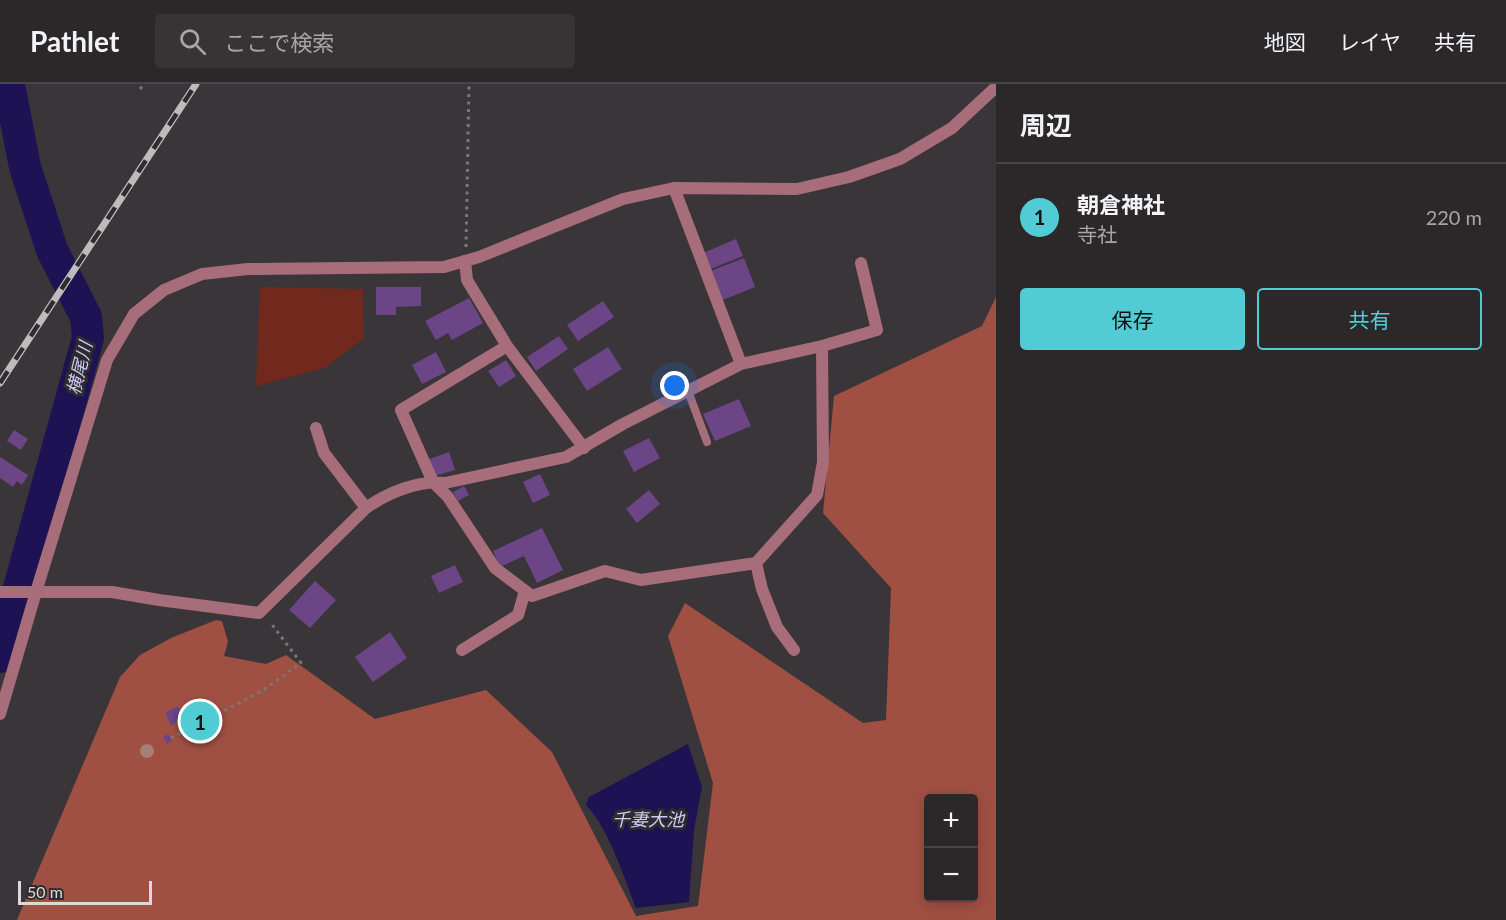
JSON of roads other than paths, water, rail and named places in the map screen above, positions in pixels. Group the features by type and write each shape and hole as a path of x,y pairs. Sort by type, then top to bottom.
{"street":[{"path":"0,714 33,592 107,360 134,314 164,290 202,274 248,269 444,267 465,261 623,199 674,188 797,189 849,177 900,159 952,128 996,87"},
{"path":"674,188 741,364"},
{"path":"465,261 467,280 507,346 584,448"},
{"path":"2,592 112,592 259,613 366,508 384,495 433,482 445,483 566,457 623,424 741,364 822,346 877,330 861,263"},
{"path":"507,346 402,410 433,482 448,497 495,568 532,596 605,571 641,580 756,563 818,495 823,462 822,346"},
{"path":"316,428 324,453 366,508"},
{"path":"756,563 762,589 777,627 794,650"},
{"path":"462,650 518,615 525,591"}],"lane":[{"path":"688,391 707,442"}],"water":[{"name":"千妻大池","path":"688,744 702,787 694,830 689,902 636,908 609,840 586,805 589,797"}],"waterway":[{"name":"横尾川","path":"0,657 88,338 86,317 52,250 25,167 10,90 6,84"}],"railway":[{"path":"0,383 196,84"}],"place":[{"name":"朝倉神社","path":"200,721"}]}
